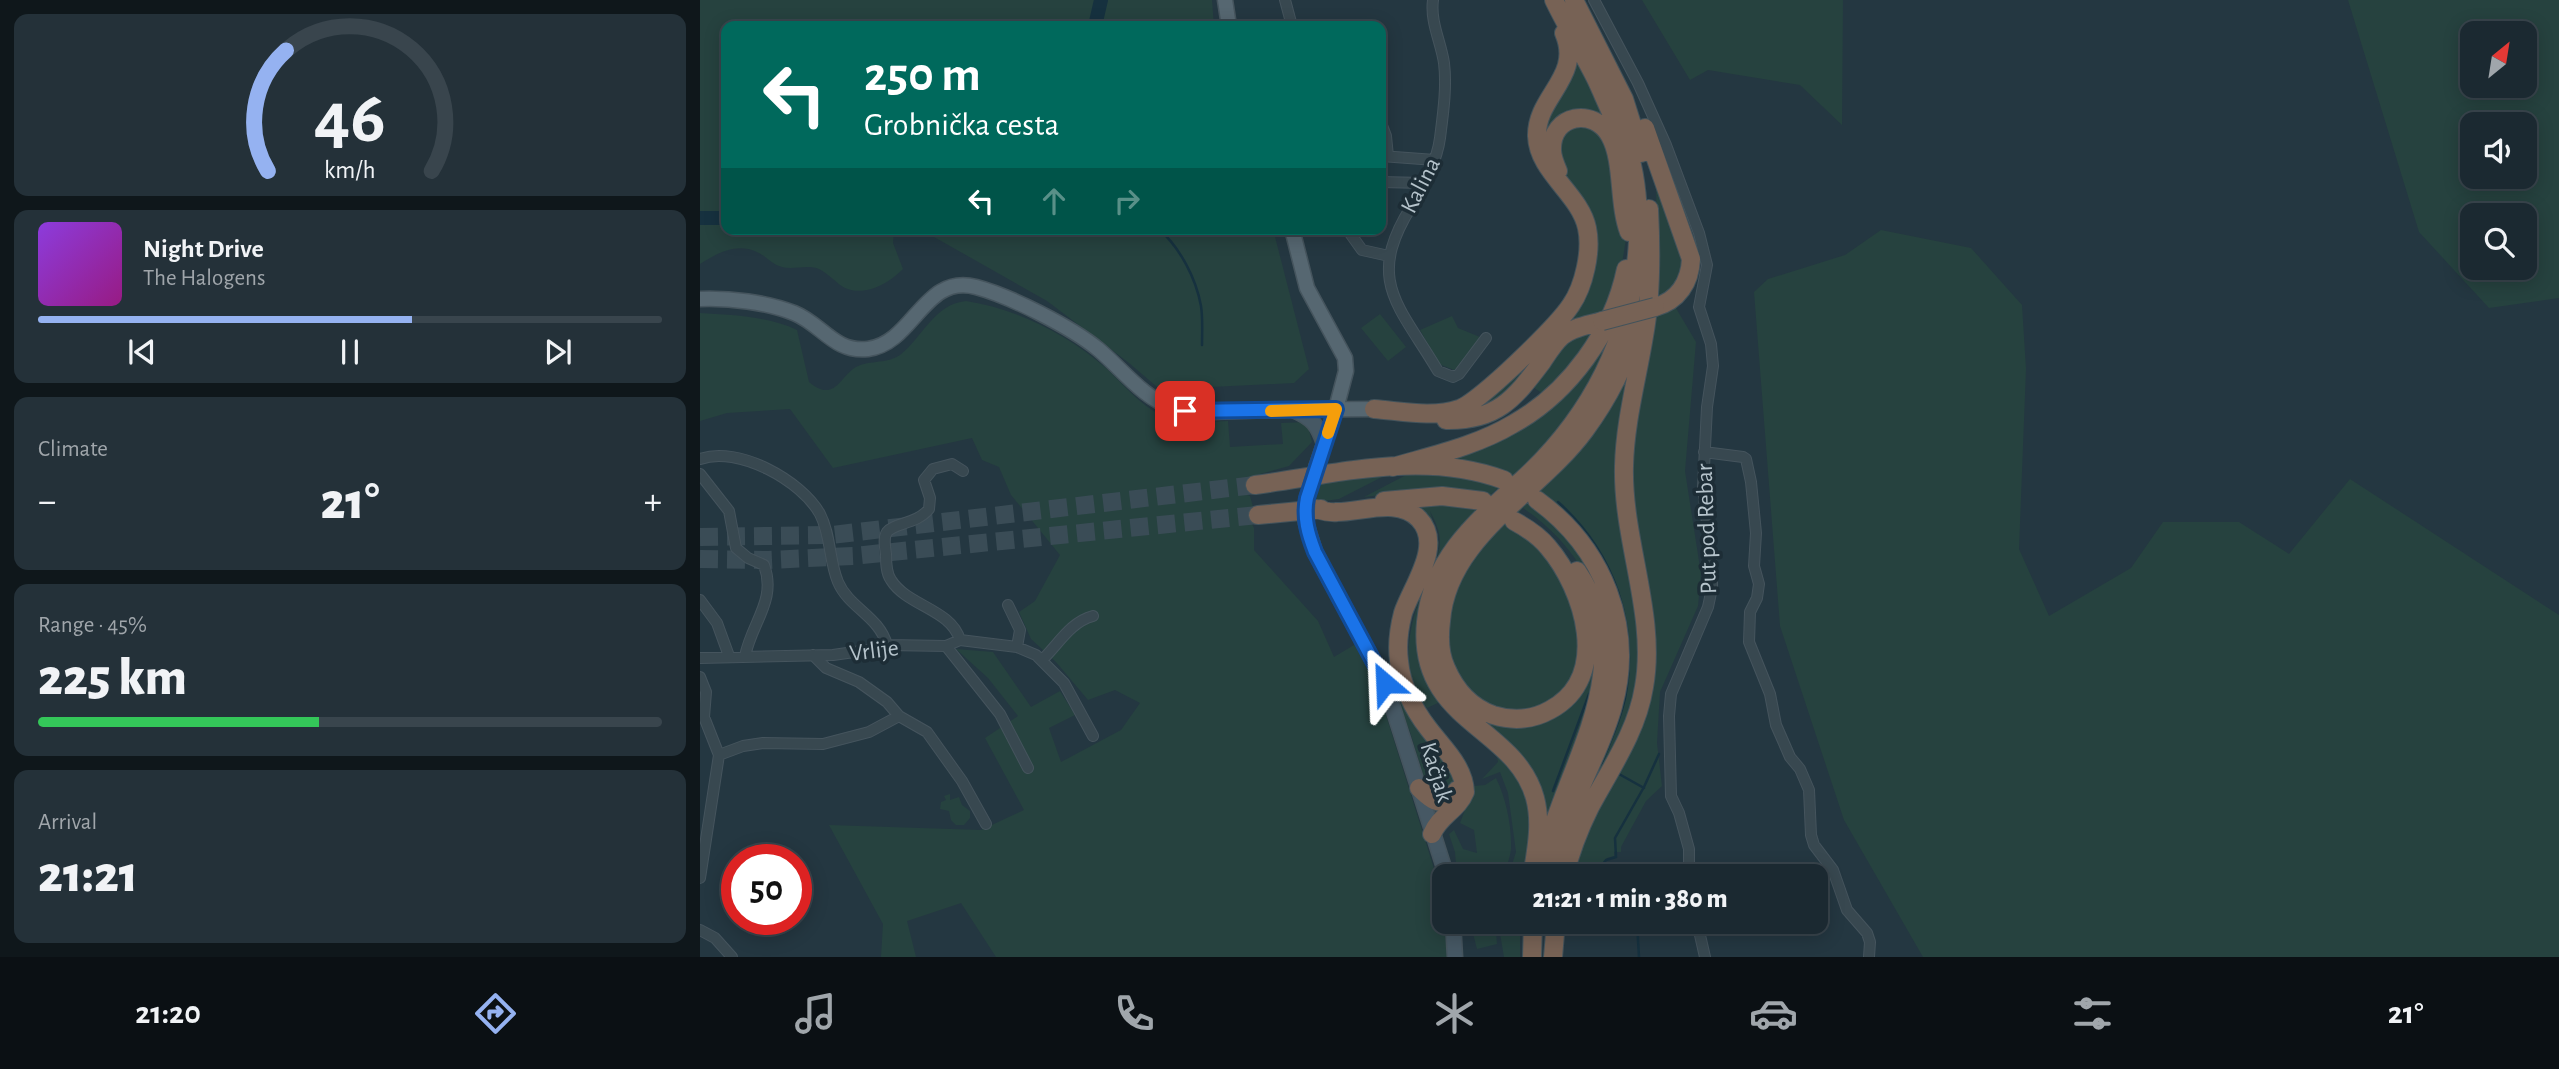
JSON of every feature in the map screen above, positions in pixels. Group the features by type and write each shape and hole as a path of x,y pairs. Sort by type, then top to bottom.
{"highway":[{"path":"1534,864 1539,826 1535,797 1530,784 1511,757 1465,718 1441,691 1428,658 1426,622 1433,587 1449,555 1471,527 1562,438 1597,388 1615,351 1633,285 1639,219 1630,156 1597,80 1553,0"},
{"path":"1374,410 1451,411 1476,401 1571,305 1583,274 1588,237 1582,217 1542,157 1537,133 1542,112 1562,78 1569,59 1566,39 1553,0"},
{"path":"1568,864 1589,810 1634,724 1644,686 1646,636 1629,536 1624,467 1631,399 1645,335 1651,233 1644,168 1624,99 1574,0"},
{"path":"1409,412 1445,420 1465,419 1493,412 1516,394 1562,336 1575,329 1667,303 1683,287 1690,272 1689,251 1638,109 1616,80"},
{"path":"1564,188 1552,155 1555,134 1570,118 1582,116 1594,120 1604,128 1613,142 1622,210 1629,232"},
{"path":"1393,467 1468,445 1513,424 1552,395 1584,361 1605,326 1623,280 1629,232 1627,175 1616,122"},
{"path":"1542,864 1550,832 1599,703 1604,665 1600,623 1580,576 1558,547 1535,527 1516,519 1547,546 1564,569 1581,607 1586,646 1579,680 1565,699 1546,712 1521,719 1507,718 1482,710 1458,690 1444,663 1440,648 1444,598 1454,573 1474,543 1570,449 1603,404 1633,340 1648,268"},
{"path":"1255,485 1421,464 1483,472 1504,480"},
{"path":"1311,516 1412,497 1450,496 1480,504"},
{"path":"1537,500 1570,528 1596,562 1607,584 1615,612 1620,649 1617,686 1609,721 1575,801 1555,864"},
{"path":"1258,515 1311,516 1397,508 1414,514 1424,526 1428,542 1426,557 1404,612 1399,634 1399,661 1403,681 1413,704 1427,727 1458,766 1465,792 1461,800 1441,818 1432,834"},
{"path":"1419,788 1434,801 1447,802 1457,792 1462,777"},
{"path":"1526,957 1527,934"},
{"path":"1532,957 1533,934"},
{"path":"1546,957 1547,934"},
{"path":"1553,957 1555,934"}],"main road":[{"path":"1225,0 1228,21"},
{"path":"1294,235 1307,288 1345,358 1346,371 1336,409"},
{"path":"700,299 753,303 795,313 840,345 860,350 882,346 893,340 928,300 944,288 957,285 975,286 1020,304 1086,340 1157,401 1173,409 1374,410"},
{"name":"Kačjak","path":"1336,409 1307,498 1315,552 1385,683 1442,864"},
{"path":"1293,410 1312,419 1320,430 1324,444"},
{"path":"1454,934 1455,957"}],"street":[{"path":"1285,0 1291,21"},
{"name":"Kalina","path":"1433,0 1432,17 1441,50 1445,81 1440,142 1435,160 1398,227 1389,256 1388,278 1393,296 1438,371 1453,377 1459,374 1486,338"},
{"path":"1594,0 1649,107 1699,233 1707,265 1699,307 1711,344 1713,366 1704,452"},
{"path":"1386,156 1435,160"},
{"path":"1386,182 1423,183"},
{"path":"1351,235 1362,250 1389,256"},
{"name":"Put pod Rebar","path":"1689,864 1689,849 1679,813 1671,796 1669,716 1671,694 1708,607 1712,588 1703,488 1704,452 1746,459 1756,533 1754,566 1759,584 1757,598 1750,612 1749,642 1770,694 1776,725 1790,757 1806,778 1814,845 1833,870 1847,910 1867,933 1870,942 1869,957"},
{"path":"700,459 722,456 749,462 778,474 806,495 824,524 838,582 845,593 876,622 887,645"},
{"path":"963,471 953,464 933,469 924,480 930,498 929,509 912,522 889,530 886,534 890,579 907,595 954,626 960,640 1025,648 1042,660 1064,683 1093,736"},
{"path":"700,474 729,511 736,548 748,558 764,565 768,576 769,592 751,634 745,656"},
{"path":"1009,605 1020,631 1017,647"},
{"path":"702,607 723,635 729,656"},
{"path":"1042,660 1082,619 1093,616"},
{"name":"Vrlije","path":"700,658 833,655 887,645 946,646 960,640"},
{"path":"946,646 1000,713 1028,768"},
{"path":"813,655 826,668 859,682 887,702 899,716 927,732 962,782 986,824"},
{"path":"700,677 706,692 704,717 719,755 703,833 705,856 700,878"},
{"path":"719,755 743,746 763,743 813,745 836,741 883,726 899,716"},
{"path":"700,930 715,938 732,957"},
{"path":"1700,934 1705,957"}],"green space":[{"path":"700,0 1212,0 1214,21 721,21 721,235 894,235 893,243 903,269 884,284 861,291 845,288 819,269 782,267 759,253 744,248 721,252 700,264"},
{"path":"1642,0 1843,0 1842,125 1800,85 1708,70 1690,80"},
{"path":"2348,0 2559,0 2559,298 2489,308 2463,280 2537,280 2537,203 2460,203 2460,277 2419,232"},
{"path":"1573,53 1609,130 1581,113 1542,136"},
{"path":"1572,120 1606,134 1626,239 1621,270 1604,316 1576,324 1496,405 1450,416 1557,326 1590,254 1555,152"},
{"path":"1656,187 1661,192 1685,252 1682,280 1653,303 1658,267"},
{"path":"1881,230 1971,248 2022,305 2026,369 2019,549 2049,616 2131,568 2163,522 2239,522 2289,554 2350,479 2559,615 2559,957 1923,957 1844,820 1780,626 1754,292 1768,279 1845,255"},
{"path":"931,235 1275,235 1309,369 1294,383 1191,388 1176,403 1129,363 1047,301"},
{"path":"966,301 1004,310 1058,334 1106,368 1152,410 1167,418 1202,422 1228,421 1230,447 1283,444 1281,423 1307,422 1312,442 1289,466 1242,479 1239,492 1250,496 1253,507 1246,512 1254,528 1254,550 1318,621 1334,657 1359,642 1376,683 1433,864 1432,934 1445,934 1447,957 996,957 961,903 907,921 916,957 881,957 883,924 829,825 981,830 1024,810 985,738 1018,716 988,678 956,649 993,652 1031,707 1060,691 1075,715 1049,728 1061,762 1121,730 1140,703 1115,690 1088,700 1056,662 1031,639 1019,612 1035,601 1060,555 1011,495 999,467 982,460 972,438 833,468 790,409 727,413 700,421 700,313 762,319 797,330 809,382 817,388 830,390 858,366 900,355 937,315 955,303"},
{"path":"1673,303 1696,342 1685,471 1701,574 1698,606 1660,692 1657,743 1662,786 1646,801 1621,847 1621,852 1614,852 1614,856 1607,858 1602,864 1572,864 1642,712 1629,466 1652,311"},
{"path":"1380,314 1406,347 1388,361 1361,328"},
{"path":"1452,316 1458,328 1480,337 1454,370 1439,364 1420,330"},
{"path":"1600,325 1593,338 1546,396 1530,385 1564,341"},
{"path":"1615,332 1573,413 1531,461 1512,477 1443,461 1491,444 1606,333"},
{"path":"1630,360 1632,364 1619,448 1618,490 1622,533 1638,620 1638,681 1625,731 1573,831 1569,830 1618,712 1625,674 1625,635 1612,578 1592,542 1544,493 1533,503 1556,524 1591,571 1611,626 1614,655 1612,685 1604,716 1565,815 1550,864 1548,864 1601,709 1607,650 1603,622 1595,596 1583,571 1567,548 1523,508 1510,523 1533,538 1556,566 1573,603 1580,642 1578,661 1567,687 1547,704 1520,713 1499,711 1482,703 1467,690 1448,652 1448,609 1456,585 1482,543 1580,443"},
{"path":"1432,472 1480,478 1498,488 1489,496 1492,499 1451,544 1436,567 1425,591 1420,617 1420,643 1426,672 1440,702 1427,708 1418,695 1421,702 1465,761 1472,783 1459,755 1416,698 1404,665 1403,643 1408,616 1428,568 1433,542 1425,518 1413,506 1440,505 1473,510 1488,496 1444,488 1364,497 1408,474","holes":["1430,511 1438,530 1440,548 1420,598 1411,630 1411,676 1407,664 1406,639 1411,619 1439,543"]},
{"path":"1382,474 1382,477 1339,499 1316,502 1320,481"},
{"path":"1594,626 1593,696 1548,823 1540,794 1470,713 1561,709"},
{"path":"1391,661 1426,735 1455,778 1455,784 1441,797 1426,784 1410,732 1386,671"},
{"path":"1497,757 1510,770 1525,798 1529,827 1527,864 1512,864 1516,852 1508,793 1500,772 1482,779 1498,762"},
{"path":"1496,778 1505,803 1511,840 1507,864 1456,864 1449,834 1454,830 1463,849 1477,853 1474,830 1460,823 1474,786 1485,785"},
{"path":"950,794 950,800 959,797 962,805 970,811 970,818 964,825 956,825 951,820 949,811 940,809 941,802 946,800 944,796"},
{"path":"1473,934 1496,934 1497,944 1477,949"},
{"path":"1500,934 1520,934 1520,957 1504,957"}],"waterway":[{"path":"1096,21 1101,0"},
{"path":"700,218 721,218"},
{"path":"1165,235 1186,264 1199,295 1202,345"},
{"path":"1558,502 1578,522 1608,566 1625,617 1628,643 1625,698 1601,764"},
{"path":"1553,791 1589,694"},
{"path":"1616,857 1615,838 1659,754"},
{"path":"1619,774 1644,788"},
{"path":"1603,864 1616,857"},
{"path":"1638,934 1639,957"}],"tunnel":[{"path":"700,537 832,535 1255,485"},
{"path":"700,559 768,560 853,556 1258,515"}],"slow traffic":[{"path":"1271,411 1336,409 1328,433"}],"route":[{"path":"1185,411 1336,409 1307,498 1305,507 1308,534 1385,683"}]}
